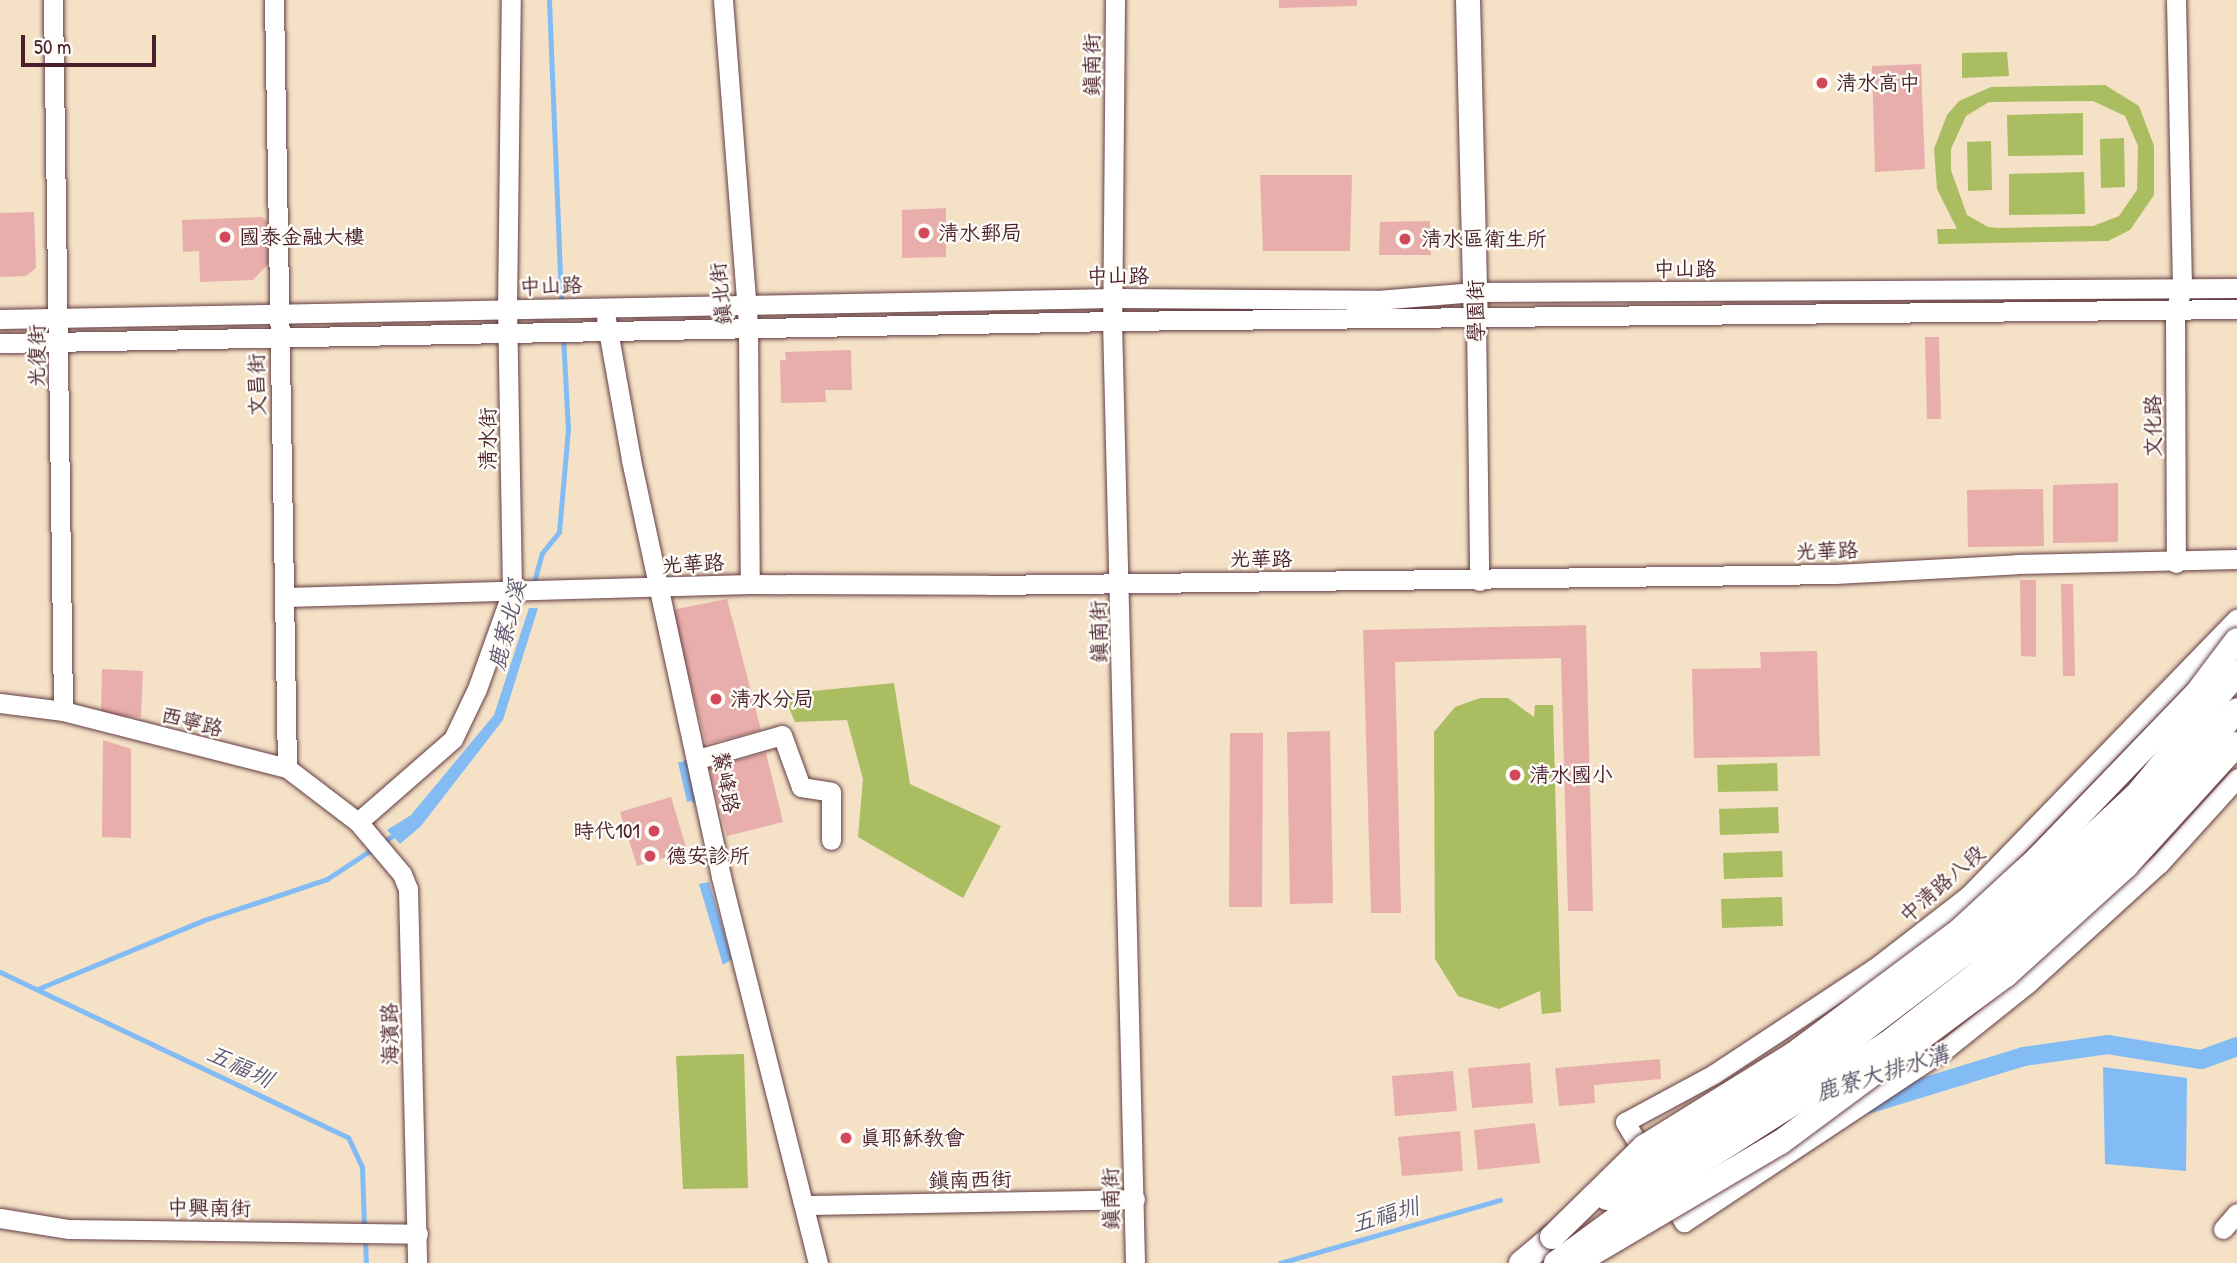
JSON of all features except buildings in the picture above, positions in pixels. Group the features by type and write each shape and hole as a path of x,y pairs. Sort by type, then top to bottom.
{"main road":[{"name":"學園街","path":"1468,0 1476,317"},
{"path":"1521,1263 1552,1237 1644,1147 1817,1038 1959,931 2038,858 2197,693 2237,640"},
{"path":"1552,1237 1849,1041 1973,947 2138,793 2237,673"},
{"path":"1556,1263 1643,1199 1888,1043 1977,974 2152,810 2237,709"},
{"path":"1576,1263 1781,1142 1997,982 2074,918 2180,811 2237,744"}],"street":[{"name":"光復街","path":"53,0 60,318 63,712"},
{"name":"文昌街","path":"274,0 287,768"},
{"name":"清水街","path":"358,822 453,738 477,689 512,591 510,334 507,310 511,0"},
{"name":"鎮北街","path":"723,0 744,305 748,327 750,584"},
{"name":"鎮南街","path":"1115,0 1112,321 1121,583 1135,1263"},
{"path":"2176,0 2182,290"},
{"name":"中山路","path":"0,319 1114,298 1377,300 1475,292 2237,288"},
{"name":"文化路","path":"2176,563 2175,309 2182,290"},
{"name":"鰲峰路","path":"606,307 606,331 721,877 818,1263"},
{"path":"0,344 1112,321 2237,309"},
{"name":"學園街","path":"1476,317 1479,581"},
{"name":"光華路","path":"285,597 660,589 750,584 1479,581 2176,563 2237,559"},
{"name":"中清路八段","path":"2237,618 1969,895 1875,968 1714,1074 1625,1122 1684,1222 1830,1129 1958,1040 2159,864 2237,778"},
{"name":"西寧路","path":"0,704 63,712 287,768 358,822"},
{"path":"698,758 782,736 801,788 831,792 831,840"},
{"name":"海濱路","path":"358,822 402,874 408,889 417,1263"},
{"name":"鎮南西街","path":"805,1205 1135,1199"},
{"path":"2223,1229 2237,1213"},
{"name":"中興南街","path":"0,1218 69,1229 418,1234"}],"green space":[{"path":"2007,52 2009,76 1962,78 1962,53"},
{"path":"2105,85 2139,106 2154,146 2154,195 2130,230 2108,241 1938,244 1937,229 1957,229 1937,189 1934,149 1947,115 1959,101 1991,87","holes":["2093,101 2125,116 2138,146 2137,190 2119,216 2093,226 1999,228 1988,227 1967,215 1951,170 1951,149 1966,116 1989,102"]},
{"path":"2083,113 2083,155 2008,156 2007,115"},
{"path":"2124,138 2125,187 2101,188 2100,139"},
{"path":"1991,141 1992,190 1968,191 1967,142"},
{"path":"2084,172 2085,214 2009,215 2009,174"},
{"path":"894,683 910,784 1001,826 963,898 858,837 863,779 847,720 795,722 783,694"},
{"path":"1480,698 1508,698 1534,717 1535,705 1553,705 1561,1012 1542,1014 1540,991 1499,1009 1458,996 1435,959 1434,732 1455,707"},
{"path":"1777,763 1778,791 1718,792 1717,765"},
{"path":"1778,807 1779,833 1720,835 1719,809"},
{"path":"1782,851 1783,877 1724,879 1723,853"},
{"path":"1782,897 1783,926 1722,928 1721,899"},
{"path":"744,1054 748,1188 683,1189 676,1056"}],"water":[{"path":"529,608 538,608 503,720 421,826 400,844 387,830 411,815 494,715"},
{"path":"678,762 685,762 694,800 687,802"},
{"path":"709,882 732,959 723,965 699,884"},
{"path":"2103,1067 2187,1078 2186,1171 2105,1164"}],"waterway":[{"name":"鹿寮北溪","path":"549,0 561,303"},
{"name":"鹿寮北溪","path":"533,586 542,553 559,532 568,429 563,338"},
{"path":"685,762 694,800"},
{"name":"鹿寮北溪","path":"40,988 204,920 327,879 398,832"},
{"name":"五福圳","path":"0,972 348,1137 362,1167 364,1228"},
{"name":"鹿寮大排水溝","path":"1867,1104 2023,1056 2107,1044 2201,1059 2237,1046"},
{"name":"鹿寮大排水溝","path":"1720,1165 1769,1133 1799,1125"},
{"name":"五福圳","path":"1280,1263 1500,1200"},
{"name":"五福圳","path":"365,1238 366,1263"}],"place":[{"name":"清水高中","path":"1822,83"},
{"name":"清水郵局","path":"924,233"},
{"name":"國泰金融大樓","path":"225,237"},
{"name":"清水區衛生所","path":"1405,239"},
{"name":"清水分局","path":"716,699"},
{"name":"清水國小","path":"1515,775"},
{"name":"時代101","path":"654,831"},
{"name":"德安診所","path":"650,856"},
{"name":"真耶穌教會","path":"846,1138"}]}
